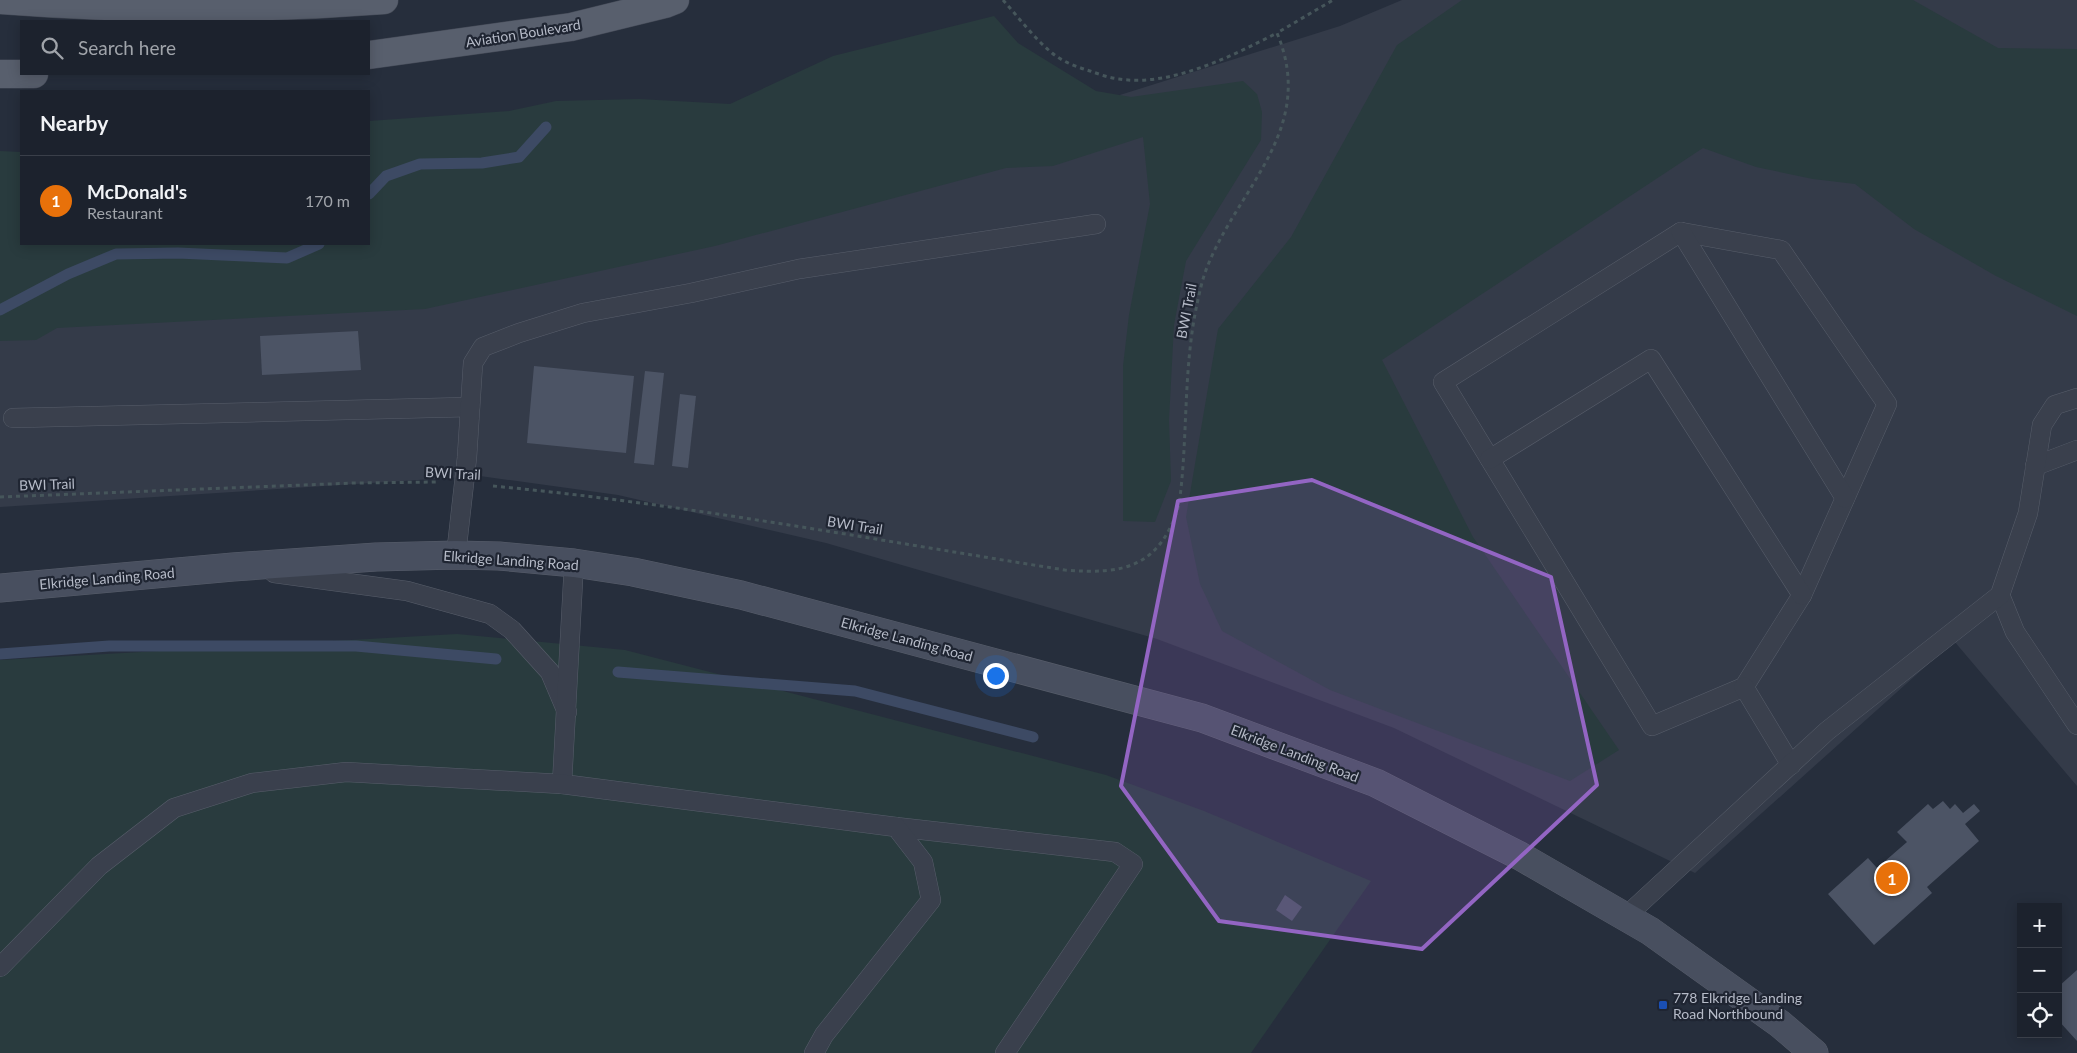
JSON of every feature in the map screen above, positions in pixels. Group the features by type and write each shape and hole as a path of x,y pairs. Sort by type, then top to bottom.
{"main road":[{"path":"0,0 83,6 177,8 270,7 384,0"},
{"name":"Aviation Boulevard","path":"370,55 571,27 675,0"},
{"path":"0,74 20,74"},
{"name":"Elkridge Landing Road","path":"0,588 234,567 376,557 456,555 499,556 574,562 633,572 741,595 1202,718 1376,783 1520,856 1650,932 1772,1019 1814,1053"}],"lane":[{"path":"456,555 464,484 473,363 483,348 518,333 583,313 691,293 799,268 1096,224"},
{"path":"1681,232 1845,498"},
{"path":"1681,232 1781,250 1887,404 1802,594 1744,687 1652,726 1443,382 1681,232"},
{"path":"1490,459 1651,359 1802,594"},
{"path":"1625,917 1827,732 2000,595 2028,512 2042,425 2055,405 2077,398"},
{"path":"13,418 470,407"},
{"path":"2035,466 2077,450"},
{"path":"562,784 574,562"},
{"path":"234,567 407,591 490,614 512,630 550,672 567,712"},
{"path":"2000,595 2015,632 2077,725"},
{"path":"1744,687 1791,765"},
{"path":"0,967 99,866 174,808 252,783 346,772 562,784 896,827 1115,852 1133,864 1005,1053"},
{"path":"814,1053 824,1035 931,900 923,862 896,827"}],"path":[{"path":"1003,0 1053,54 1067,63 1101,75 1132,80 1164,78 1234,55 1277,33 1333,0"},
{"name":"BWI Trail","path":"0,497 363,483 464,484 569,493 689,510 1065,570 1114,571 1142,560 1165,540 1173,523 1178,505 1188,361 1193,328 1207,268 1216,248 1264,168 1277,139 1282,121 1288,76 1286,56 1277,33"}],"highlighted area":[{"path":"1312,480 1551,577 1597,785 1422,949 1219,921 1121,786 1178,501"}],"shaded area":[{"path":"1402,0 2077,0 2077,786 1954,641 1695,873 1394,728 1157,639 826,543 618,495 480,476 0,507 0,220 20,245 370,245 1088,105 1340,26"},
{"path":"1462,0 1913,0 1998,48 2077,49 2077,316 1996,276 1914,229 1855,184 1813,179 1756,167 1703,148 1382,360 1473,537 1619,750 1570,781 1330,690 1222,631 1200,584 1186,517 1218,329 1291,237 1397,45"},
{"path":"994,16 1018,43 1096,91 1131,97 1243,81 1257,94 1262,112 1261,140 1186,261 1174,325 1169,420 1171,481 1155,522 1123,521 1123,366 1129,315 1150,204 1143,137 1053,166 1006,168 715,246 425,309 57,328 36,340 0,341 0,151 20,152 20,245 370,245 370,121 509,111 556,101 639,99 730,104 833,56"},
{"path":"457,634 625,650 1106,775 1204,811 1371,881 1251,1053 0,1053 0,660"}],"building":[{"path":"358,331 361,370 262,375 260,336"},
{"path":"534,366 634,376 626,453 527,443"},
{"path":"645,371 664,373 654,465 634,463"},
{"path":"680,394 696,396 688,468 672,466"},
{"path":"1943,801 1950,809 1955,804 1963,813 1974,804 1980,811 1965,824 1979,841 1927,887 1932,893 1874,945 1828,894 1868,858 1877,868 1907,842 1897,832 1928,804 1933,809"},
{"path":"1285,895 1302,907 1292,921 1276,910"},
{"path":"2077,970 2077,1041 2062,1024 2062,983"}],"waterway":[{"path":"370,193 386,176 420,164 482,163 519,157 546,127"},
{"path":"0,310 68,274 116,254 178,253 287,258 317,245"},
{"path":"0,654 109,646 356,646 496,659"},
{"path":"618,672 855,691 1033,737"}],"place":[{"name":"McDonald's","path":"1892,878"},
{"name":"778 Elkridge Landing Road Northbound","path":"1663,1005"}]}
